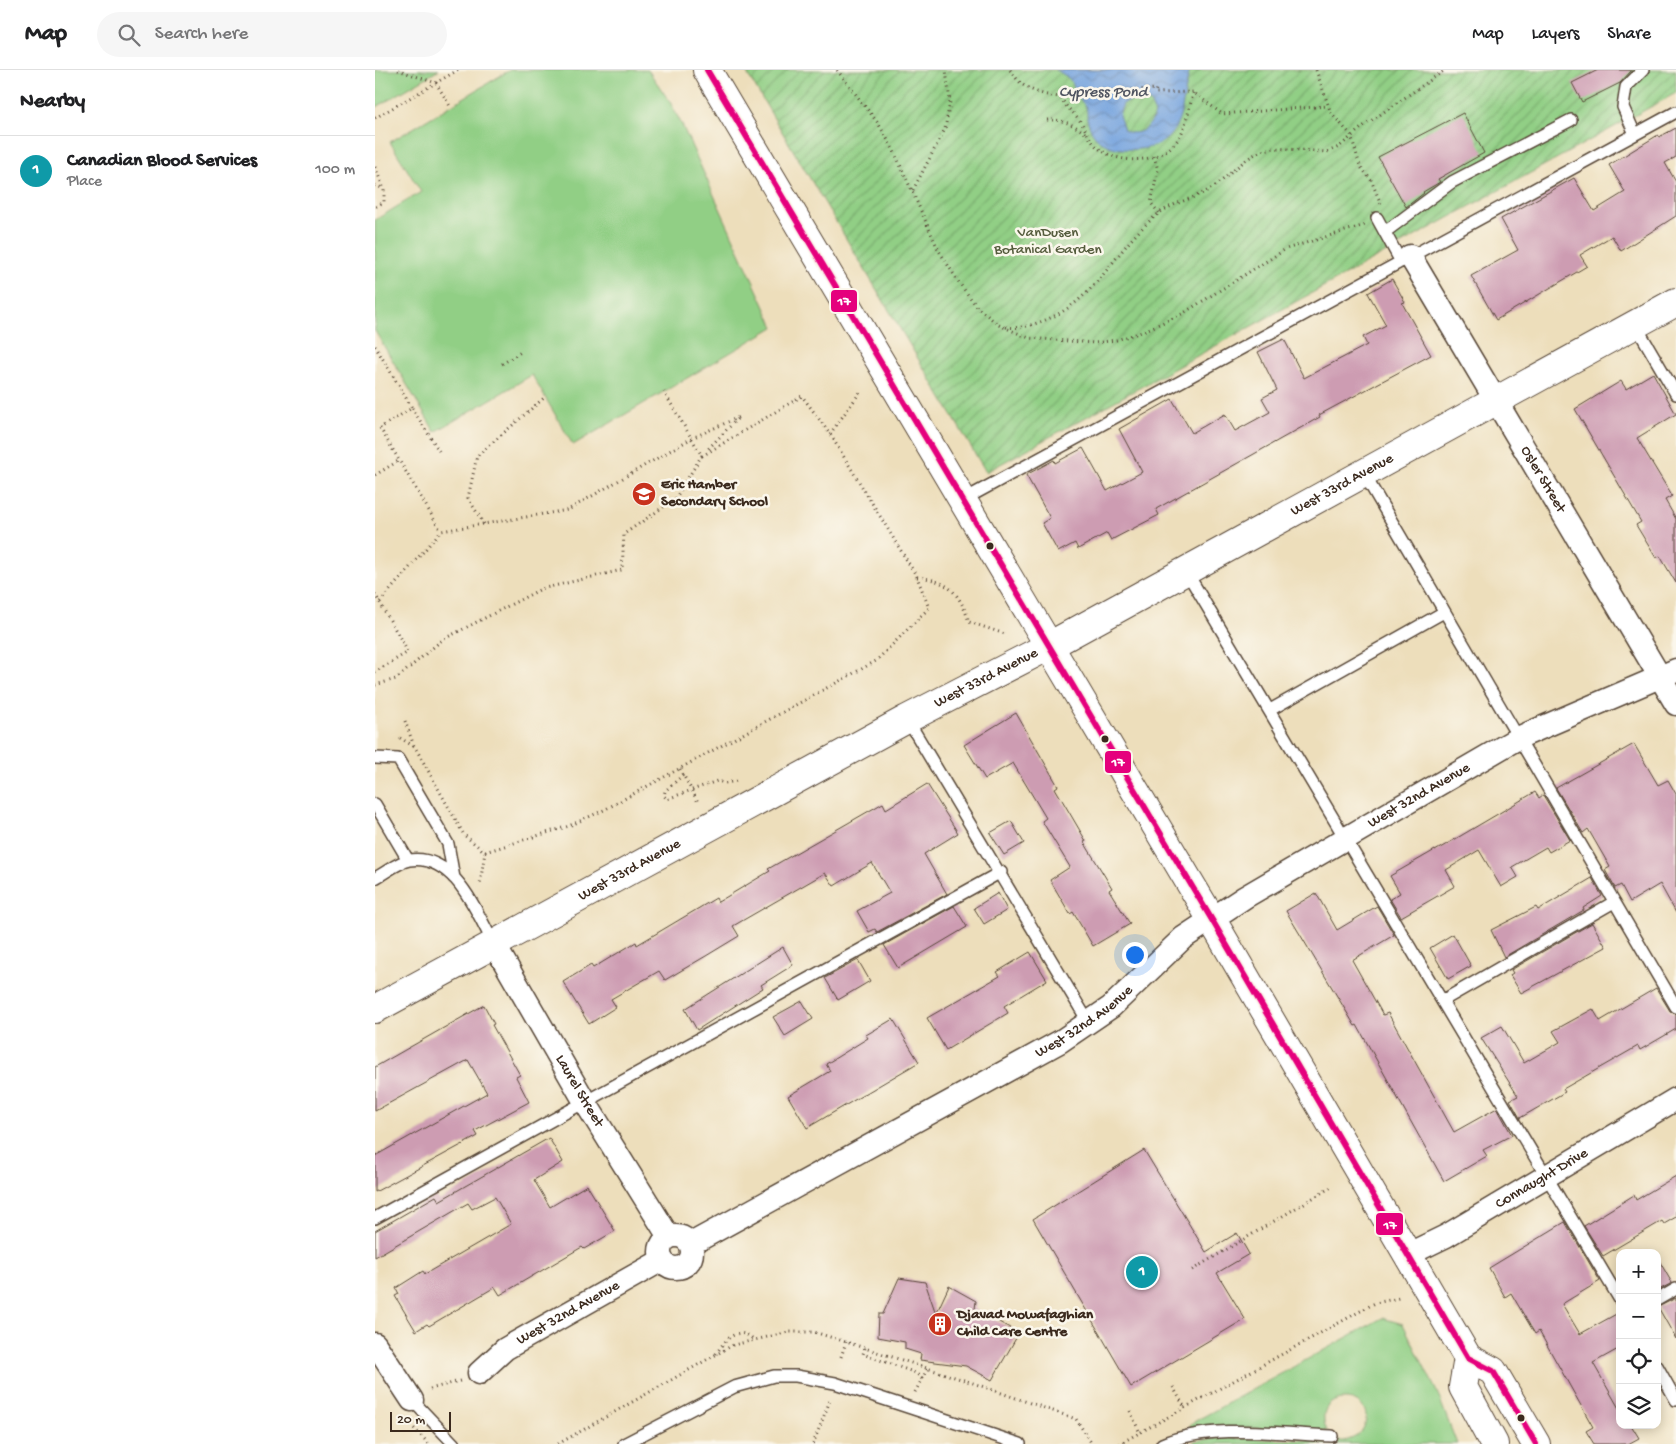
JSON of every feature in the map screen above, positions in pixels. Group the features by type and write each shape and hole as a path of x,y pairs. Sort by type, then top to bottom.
{"main road":[{"path":"707,70 961,501 1212,920 1468,1358 1493,1371 1535,1444"},
{"name":"West 33rd Avenue","path":"375,1009 907,719 1049,646 1676,302"},
{"path":"1468,1358 1463,1387 1494,1444"}],"street":[{"name":"Osler Street","path":"1406,259 1668,673 1676,704"},
{"name":"West 32nd Avenue","path":"691,1244 1061,1041 1089,1023 1132,989 1183,938 1345,839 1520,737 1668,673"},
{"name":"Laurel Street","path":"494,944 585,1102 669,1237"},
{"name":"Connaught Drive","path":"1407,1255 1446,1236 1676,1099"},
{"path":"679,1236 691,1244 692,1256 686,1265 675,1268 662,1260 660,1250 669,1237 679,1236"},
{"name":"West 32nd Avenue","path":"479,1373 505,1348 662,1260"},
{"path":"375,1344 407,1408"}],"lane":[{"path":"1635,134 1623,107 1626,87 1643,70"},
{"path":"961,501 1676,112"},
{"path":"1385,232 1452,182 1571,120"},
{"path":"1377,218 1385,232 1406,259"},
{"path":"1635,324 1676,394"},
{"path":"1364,474 1444,612 1520,737 1676,1007"},
{"path":"1186,571 1336,820 1345,839 1616,1294"},
{"path":"1270,710 1444,612"},
{"path":"907,719 1001,872 1089,1023"},
{"path":"375,758 398,759 448,844 454,878"},
{"path":"377,811 408,860"},
{"path":"375,878 408,860 431,861 454,878 464,889 494,944"},
{"path":"375,1218 1001,872"},
{"path":"1442,1001 1614,902"},
{"path":"1661,1298 1676,1289"},
{"path":"1661,1373 1676,1400"},
{"path":"624,1444 734,1387 773,1376 796,1376 835,1383 1020,1444"},
{"path":"407,1408 454,1444"},
{"path":"1162,1444 1192,1436 1237,1432 1332,1436"}],"path":[{"path":"398,70 436,84 450,106"},
{"path":"375,118 458,70"},
{"path":"837,70 878,124 913,190 939,251 978,308 999,325 1029,338 1095,343 1116,340 1181,314 1286,249 1367,224 1377,218 1381,209 1381,200 1371,180 1360,166 1351,136 1331,113 1316,70"},
{"path":"913,190 945,129 950,102 946,70"},
{"path":"1010,70 1023,85 1052,96 1079,98 1105,96 1105,91 1156,89 1155,93 1194,92 1222,114 1328,106"},
{"path":"999,325 1011,328 1034,324 1071,307 1099,282 1139,232 1159,213 1207,191 1250,157 1267,148 1327,152 1339,147 1351,136 1445,70"},
{"path":"1061,97 1064,104 1079,120 1088,135 1106,154 1136,159 1154,156 1175,143 1184,125 1194,92"},
{"path":"1047,120 1058,120 1070,124 1088,135"},
{"path":"1154,156 1158,170 1151,203 1159,213"},
{"path":"375,167 384,189 385,202 375,207"},
{"path":"375,185 384,189"},
{"path":"375,346 439,451"},
{"path":"502,364 521,352"},
{"path":"830,434 861,391"},
{"path":"664,392 702,456"},
{"path":"485,852 569,826 604,810 877,661 929,608 917,577 830,434 801,396 702,456"},
{"path":"484,524 468,498 477,456 545,397"},
{"path":"413,408 380,428 441,531"},
{"path":"375,685 396,679 442,640 541,589 622,570 625,534 675,499 702,456 739,417 692,438 569,510 441,531 380,602"},
{"path":"375,475 400,460"},
{"path":"917,577 931,578 947,584 963,604 969,622 1005,634"},
{"path":"375,594 408,652 375,672"},
{"path":"405,721 415,747"},
{"path":"680,769 698,802"},
{"path":"683,776 665,792 664,796 667,799 717,780 725,783 737,781"},
{"path":"1192,1270 1333,1186"},
{"path":"1119,1444 1375,1302 1399,1298"},
{"path":"715,1354 726,1339 732,1335 741,1333 754,1340"},
{"path":"841,1357 846,1342"},
{"path":"865,1348 863,1354 916,1373 922,1379"},
{"path":"912,1397 928,1368"},
{"path":"429,1444 407,1408 431,1389 479,1373"},
{"path":"1173,1387 1185,1408"},
{"path":"813,1444 832,1395"},
{"path":"1130,1411 1141,1433"}],"green space":[{"path":"375,70 439,70 375,108"},
{"path":"510,70 648,70 670,102 682,125 774,327 573,445 532,375 435,432 375,331 375,220 421,192 390,142"},
{"name":"VanDusen Botanical Garden","path":"745,70 1676,70 1676,93 986,472"},
{"path":"1382,1318 1403,1324 1437,1392 1457,1444 1194,1444 1194,1441 1220,1438 1344,1441 1357,1436 1365,1424 1365,1413 1361,1405 1353,1400 1343,1399 1334,1401 1327,1407 1324,1417 1327,1431 1222,1427 1191,1429 1190,1424"}],"water":[{"name":"Cypress Pond","path":"1055,70 1190,70 1179,121 1173,131 1166,139 1155,146 1140,149 1123,149 1108,146 1096,137 1088,122 1086,107 1079,98 1071,81","holes":["1135,99 1150,102 1155,114 1150,124 1139,132 1134,133 1124,130 1119,115 1123,104"]}],"building":[{"path":"1598,70 1632,70 1620,83 1582,102 1572,83"},
{"path":"1463,113 1484,153 1438,179 1440,182 1423,192 1406,207 1378,157"},
{"path":"1676,128 1676,157 1665,163 1676,182 1676,216 1621,251 1612,236 1580,255 1587,266 1496,320 1471,276 1518,250 1501,219 1574,178 1594,211 1625,192 1609,165 1658,135 1659,137"},
{"path":"1392,279 1405,302 1402,303 1431,355 1319,415 1320,417 1156,509 1159,515 1111,540 1107,533 1078,549 1075,543 1058,552 1042,523 1050,518 1026,475 1054,460 1055,463 1083,448 1107,491 1142,472 1119,429 1172,399 1192,433 1225,414 1235,431 1270,412 1262,398 1277,390 1258,352 1284,339 1304,378 1367,345 1363,337 1386,325 1368,293"},
{"path":"1653,373 1676,414 1637,438 1672,496 1665,500 1676,519 1676,583 1660,556 1656,558 1636,525 1641,522 1575,409 1621,381 1626,389"},
{"path":"1016,713 1058,786 1055,788 1086,841 1084,842 1112,888 1109,890 1130,924 1093,946 1073,912 1070,914 1050,880 1070,867 1042,821 1046,818 1013,763 985,779 964,745"},
{"path":"1634,744 1658,785 1668,780 1676,794 1676,913 1660,884 1630,902 1621,885 1615,888 1605,870 1610,867 1588,829 1583,833 1556,788"},
{"path":"927,784 958,833 924,854 947,894 877,932 875,929 869,932 857,911 890,893 872,863 834,886 825,873 733,926 739,936 706,956 665,980 659,971 611,999 616,1007 589,1024 563,982 591,965 593,968 636,942 637,945 716,898 718,902 770,871 768,869 883,803 886,809"},
{"path":"1535,792 1539,798 1543,795 1570,840 1549,852 1546,847 1512,867 1518,877 1501,887 1479,850 1446,870 1455,886 1401,917 1390,899 1400,893 1390,876"},
{"path":"1011,821 1024,843 1004,855 990,833"},
{"path":"1592,878 1602,896 1583,908 1584,910 1504,957 1491,930 1536,907 1538,910"},
{"path":"998,893 1007,910 984,924 974,908"},
{"path":"1316,893 1337,930 1377,906 1394,935 1352,960 1383,1015 1388,1013 1454,1132 1497,1108 1512,1135 1483,1150 1487,1156 1444,1181 1357,1025 1355,1026 1286,911"},
{"path":"954,906 967,927 898,968 884,945"},
{"path":"1592,923 1606,947 1521,993 1510,975 1513,973 1511,970"},
{"path":"1453,934 1471,966 1448,979 1430,948"},
{"path":"783,947 793,965 761,985 763,988 697,1030 685,1009"},
{"path":"1030,952 1047,980 1004,1006 1008,1013 946,1050 927,1018 1000,976 997,972"},
{"path":"858,960 870,981 838,1000 825,978"},
{"path":"1656,988 1670,1011 1676,1014 1676,1029 1640,1050 1638,1046 1563,1089 1565,1092 1520,1118 1510,1100 1518,1096 1481,1038 1502,1026 1524,1063 1560,1042 1553,1031 1593,1009 1600,1021"},
{"path":"802,1001 813,1019 785,1036 773,1017"},
{"path":"484,1005 494,1024 492,1025 520,1075 516,1077 529,1102 475,1131 478,1136 375,1192 375,1156 487,1093 468,1060 375,1111 375,1067"},
{"path":"893,1019 919,1062 807,1128 788,1096 830,1071 826,1064 868,1038 866,1035"},
{"path":"549,1138 563,1162 534,1180 550,1207 587,1185 615,1231 584,1249 582,1247 500,1295 495,1287 429,1326 427,1324 416,1331 395,1296 399,1294 396,1288 423,1271 425,1274 511,1224 495,1197 472,1209 468,1203 375,1257 375,1231 436,1196 439,1201"},
{"path":"1144,1150 1206,1252 1237,1233 1249,1254 1217,1273 1245,1319 1131,1387 1033,1219"},
{"path":"1676,1176 1676,1217 1664,1224 1662,1221 1603,1256 1584,1226 1634,1195 1636,1200"},
{"path":"1565,1222 1600,1281 1562,1304 1580,1334 1616,1314 1616,1350 1593,1363 1616,1403 1616,1429 1633,1429 1639,1438 1628,1444 1594,1444 1586,1431 1593,1427 1539,1331 1535,1334 1511,1293 1505,1297 1489,1268"},
{"path":"1661,1264 1672,1283 1661,1289"},
{"name":"Djavad Mowafaghian Child Care Centre","path":"899,1278 925,1282 936,1314 949,1286 976,1301 975,1309 1019,1333 992,1380 966,1366 920,1360 921,1354 905,1349 905,1342 878,1337 879,1314 883,1314"},
{"path":"1676,1298 1676,1339 1661,1312 1661,1306"}],"transit line":[{"name":"17","path":"707,70 1212,920 1468,1358 1493,1371 1536,1444"}],"place":[{"name":"Eric Hamber Secondary School","path":"644,494"},
{"name":"Canadian Blood Services","path":"1142,1272"},
{"name":"Djavad Mowafaghian Child Care Centre","path":"940,1324"}]}
